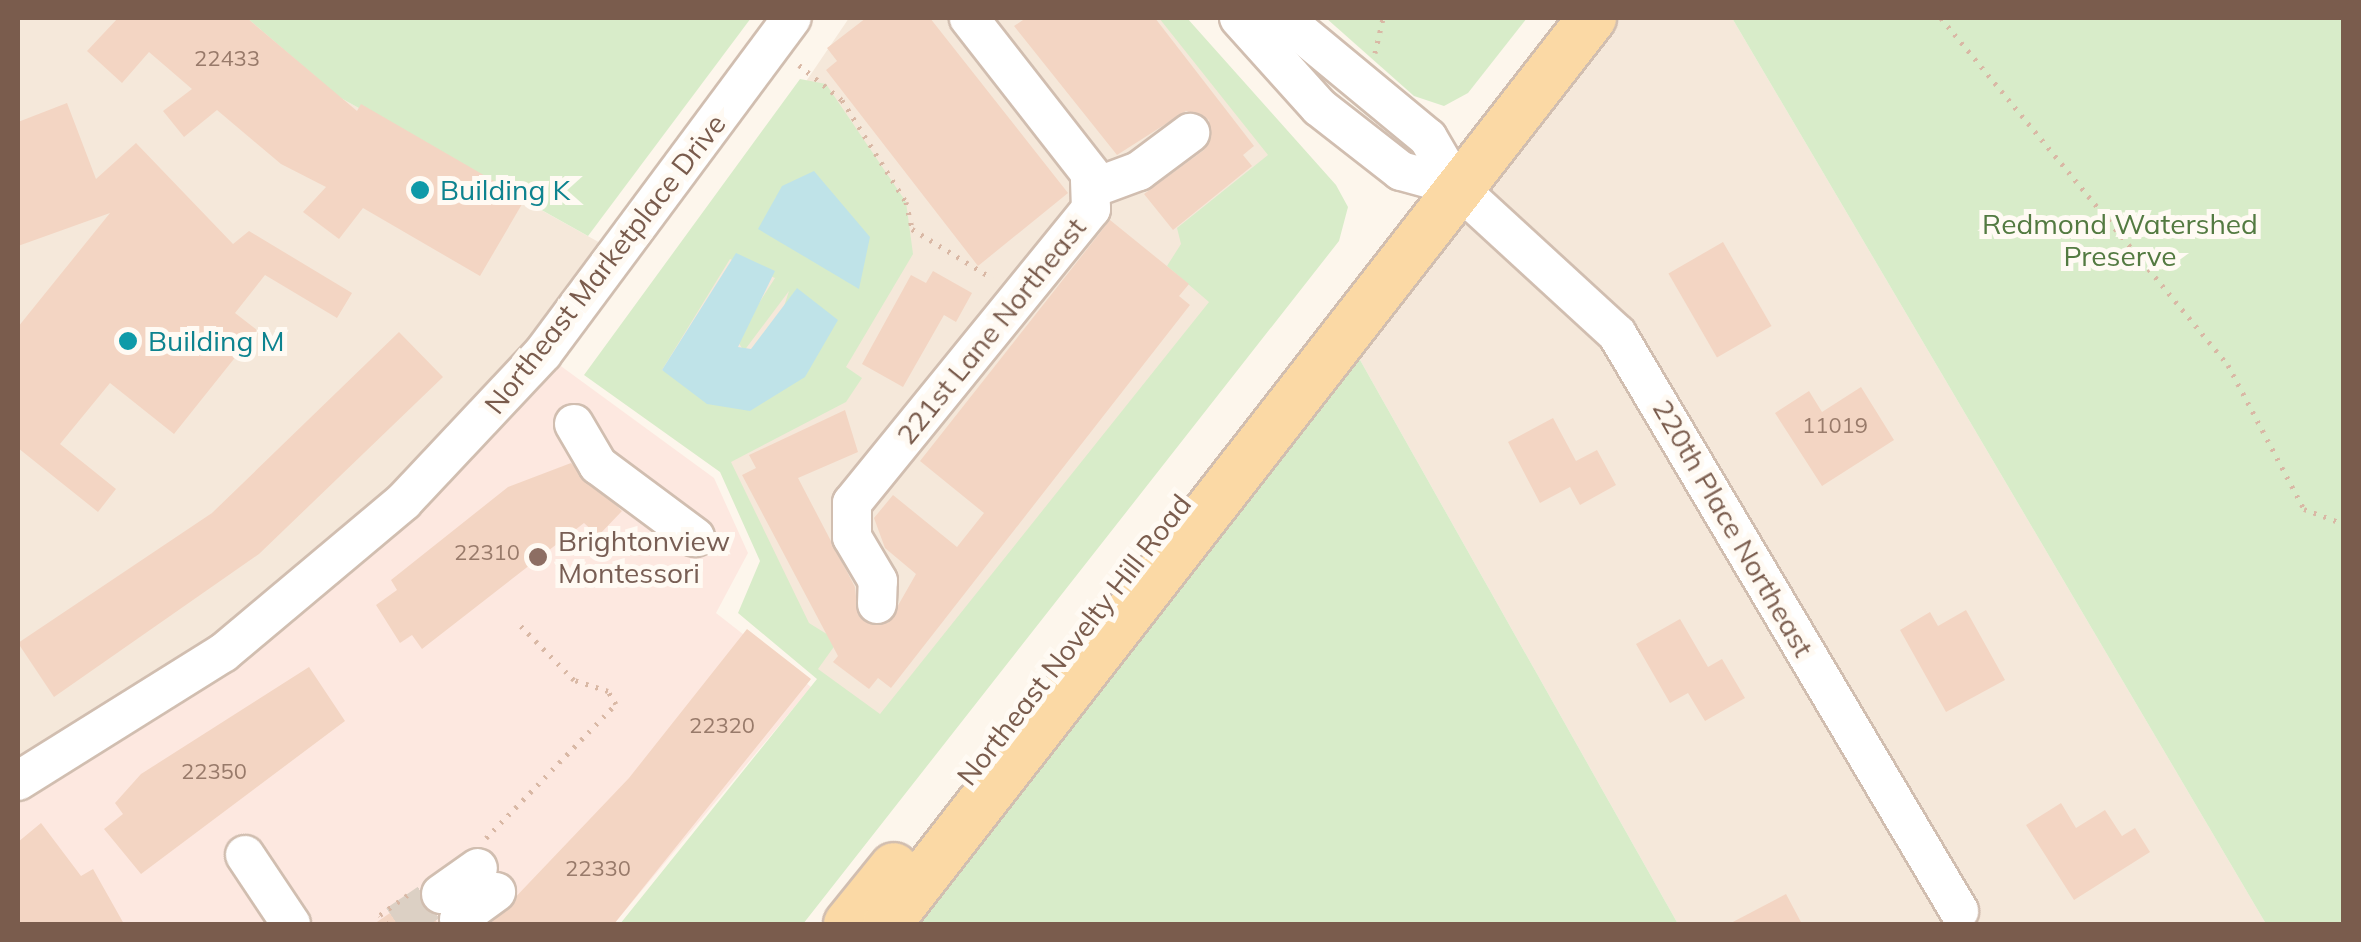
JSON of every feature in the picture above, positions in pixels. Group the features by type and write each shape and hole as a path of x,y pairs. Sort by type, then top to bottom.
{"main road":[{"name":"Northeast Novelty Hill Road","path":"886,924 1261,450 1312,366 1592,18"},
{"name":"Northeast Novelty Hill Road","path":"848,924 1246,424 1312,366"}],"street":[{"name":"Northeast Marketplace Drive","path":"18,780 222,653 404,501 543,353 792,18"},
{"name":"221st Lane Northeast","path":"877,604 878,582 852,537 852,503 1090,209 1093,188 969,18"},
{"path":"1239,18 1319,107 1402,172 1456,186"},
{"path":"1283,18 1428,138 1456,186"},
{"path":"1093,188 1139,171 1190,133"},
{"name":"220th Place Northeast","path":"1456,186 1617,334 1959,911"},
{"path":"574,424 610,475 695,537"},
{"path":"245,856 291,924"},
{"path":"443,901 484,872"}],"path":[{"path":"1370,60 1384,42 1383,18"},
{"path":"1941,18 2228,365 2304,509 2344,524"},
{"path":"799,65 842,100 906,202 912,229 1018,298"},
{"path":"484,872 616,704 608,691 574,680 517,622"},
{"path":"387,924 380,914 443,901"}],"shaded area":[{"path":"18,18 247,18 339,97 620,254 404,501 18,781"},
{"path":"849,18 1184,18 1305,193 886,736 768,624 774,574 711,442 621,354"},
{"path":"1592,18 1732,18 2266,924 1678,924 1342,328"},
{"path":"543,353 714,478 748,553 716,613 811,687 614,924 18,924 18,781 222,653"}],"green space":[{"path":"247,18 751,18 588,236 339,97"},
{"path":"1159,18 1187,18 1336,185 1348,207 1339,241 803,924 620,924 817,679 738,613 760,561 720,472 584,375 800,79 826,84 906,202 913,254 846,367 862,378 846,402 731,462 809,623 838,641 818,669 880,714 1209,302 1167,266 1181,244 1177,228 1268,155","holes":["730,259 775,278 736,339 744,351 789,291 750,411 662,370"]},
{"path":"1326,18 1527,18 1468,93 1444,106 1414,96"},
{"name":"Redmond Watershed Preserve","path":"1732,18 2343,18 2343,924 2266,924"},
{"path":"1342,328 1678,924 887,924"}],"water":[{"path":"814,171 870,237 859,289 758,229 782,186"},
{"path":"736,253 775,271 738,347 751,349 797,288 838,320 805,377 750,411 707,404 662,370"}],"building":[{"path":"118,18 247,18 357,111 361,104 525,199 480,276 363,208 339,239 303,212 326,187 281,164 217,110 184,137 163,111 192,89 149,52 122,83 87,51"},
{"path":"866,18 930,18 1068,193 978,266 826,70 837,61 827,48"},
{"path":"1026,18 1155,18 1254,146 1243,155 1252,166 1173,230 1144,194 1204,150 1209,120 1186,111 1117,155 1014,26"},
{"path":"67,103 96,179 136,143 233,244 249,231 352,293 337,318 265,275 235,313 257,330 174,434 110,383 60,444 116,489 98,512 18,448 18,327 110,213 18,246 18,122"},
{"path":"1110,220 1189,284 1179,296 1190,305 891,688 878,678 869,689 833,662 838,656 742,475 756,468 749,455 845,410 858,452 798,478 855,587 858,615 888,623 916,574 885,548 874,518 893,495 957,547 984,513 920,461"},
{"path":"1723,242 1772,326 1717,358 1668,274"},
{"path":"933,271 972,293 956,322 944,315 903,387 862,364 911,275 926,283"},
{"path":"399,332 443,377 259,554 54,697 18,643 212,513"},
{"path":"1861,387 1894,440 1822,486 1775,413 1809,391 1822,412"},
{"path":"1553,418 1576,461 1597,450 1616,485 1580,505 1570,487 1540,503 1508,442"},
{"path":"571,463 622,511 598,536 584,523 422,649 412,635 400,643 376,605 397,590 391,580 508,487"},
{"path":"1966,610 2005,680 1946,712 1900,630 1930,612 1938,626"},
{"path":"1680,619 1708,667 1722,659 1745,698 1705,721 1688,693 1670,703 1636,644"},
{"path":"747,629 811,679 614,924 490,924 629,778"},
{"path":"309,667 345,721 141,874 104,829 123,814 115,803 141,774"},
{"path":"2061,803 2076,828 2105,810 2122,836 2135,828 2150,852 2074,900 2026,825"},
{"path":"41,823 81,876 93,869 124,924 18,924 18,842"},
{"path":"419,893 438,924 374,924"},
{"path":"1786,894 1802,924 1729,924"}],"tunnel":[{"path":"397,924 441,894"}],"place":[{"name":"Building K","path":"420,190"},
{"name":"Building M","path":"128,341"},
{"name":"Brightonview Montessori","path":"538,557"}]}
